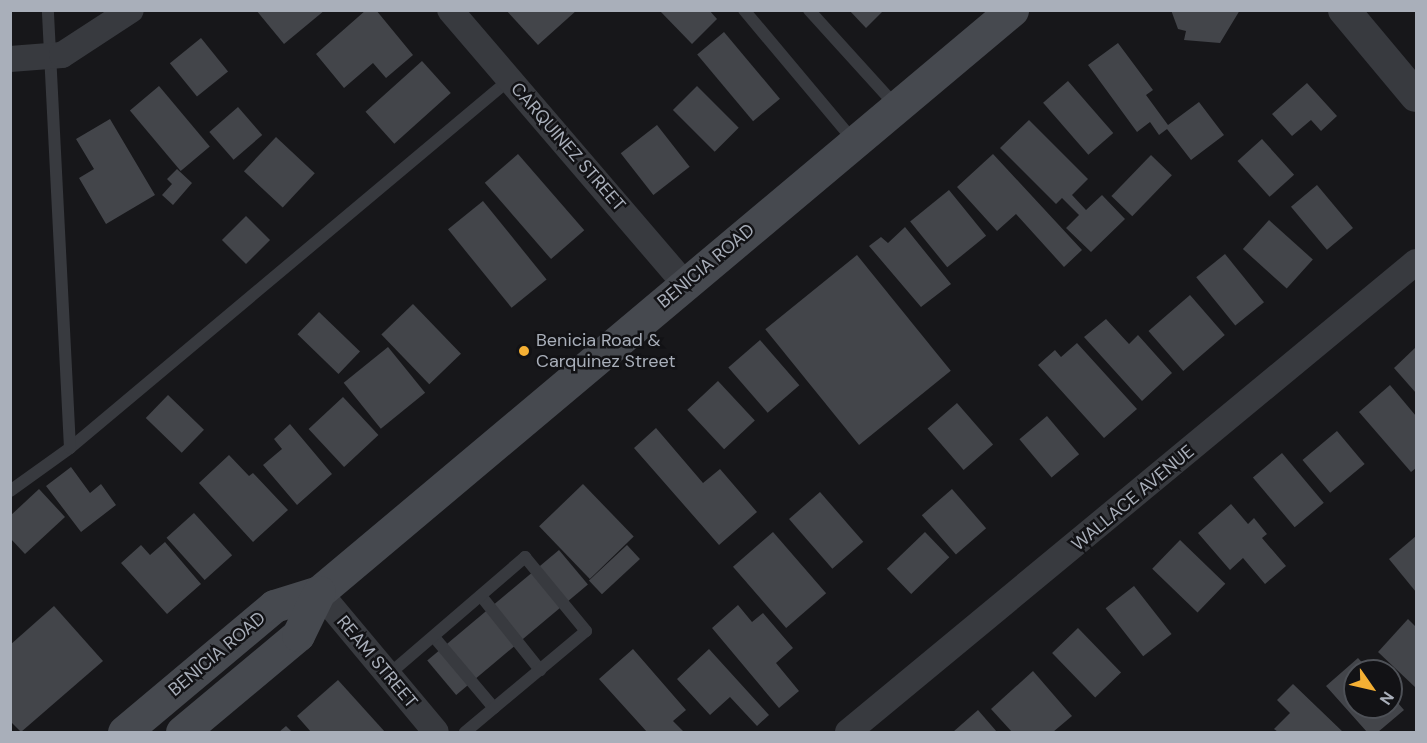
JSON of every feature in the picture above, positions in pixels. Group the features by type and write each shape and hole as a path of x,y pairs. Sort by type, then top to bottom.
{"main road":[{"name":"BENICIA ROAD","path":"123,732 274,606 319,592 1012,10"},
{"name":"BENICIA ROAD","path":"182,732 298,635 319,592"}],"street":[{"path":"10,59 62,55 130,10"},
{"name":"CARQUINEZ STREET","path":"450,10 686,284"},
{"path":"1344,10 1416,96"},
{"name":"WALLACE AVENUE","path":"848,732 1416,262"},
{"name":"REAM STREET","path":"319,592 436,732"}],"lane":[{"path":"48,10 70,448"},
{"path":"744,10 855,141"},
{"path":"809,10 897,107"},
{"path":"10,491 70,448 510,80"},
{"path":"388,675 435,637 525,557 586,631 465,732"},
{"path":"481,596 540,670"},
{"path":"435,637 494,708"}],"building":[{"path":"256,10 325,10 284,44"},
{"path":"366,10 376,10 413,55 386,78 373,63 344,88 316,54"},
{"path":"506,10 577,10 538,45"},
{"path":"659,10 709,10 717,19 692,44"},
{"path":"849,10 884,10 866,28"},
{"path":"1171,10 1240,10 1220,43 1184,40 1186,31 1178,29"},
{"path":"724,32 780,99 753,121 697,54"},
{"path":"201,38 228,71 197,97 170,63"},
{"path":"1118,43 1153,90 1146,95 1168,125 1199,102 1224,135 1191,160 1167,129 1159,135 1150,122 1137,132 1088,65"},
{"path":"422,61 451,93 394,144 366,112"},
{"path":"1068,81 1113,133 1088,155 1043,103"},
{"path":"1307,83 1337,116 1321,131 1311,120 1292,136 1272,114"},
{"path":"159,86 210,147 181,171 130,110"},
{"path":"697,86 739,128 715,152 673,110"},
{"path":"238,107 262,135 234,160 209,132"},
{"path":"110,119 155,195 106,224 79,178 94,169 76,139"},
{"path":"1029,120 1088,179 1072,195 1086,210 1102,195 1125,219 1091,252 1066,228 1079,215 1062,198 1056,204 1000,148"},
{"path":"657,125 690,167 653,195 621,153"},
{"path":"276,137 315,173 283,208 244,171"},
{"path":"1262,139 1294,175 1270,197 1237,161"},
{"path":"518,154 584,230 551,259 485,183"},
{"path":"993,154 1082,250 1064,267 1016,214 997,231 957,187"},
{"path":"1151,155 1172,175 1132,216 1111,196"},
{"path":"177,169 192,183 173,205 162,195 172,184 167,179"},
{"path":"1317,185 1353,228 1327,250 1291,207"},
{"path":"949,190 986,236 947,267 910,221"},
{"path":"483,201 547,279 512,308 448,229"},
{"path":"246,216 270,240 246,264 222,240"},
{"path":"1269,220 1313,259 1287,288 1243,249"},
{"path":"905,227 951,284 921,307 869,246 881,237 888,243"},
{"path":"1225,254 1264,302 1235,325 1196,277"},
{"path":"857,255 951,371 859,445 765,329"},
{"path":"1190,295 1225,335 1183,371 1148,331"},
{"path":"413,304 461,354 429,384 381,335"},
{"path":"319,312 360,352 338,374 297,334"},
{"path":"1106,319 1129,344 1138,335 1172,373 1142,401 1084,337"},
{"path":"760,340 799,385 768,413 728,368"},
{"path":"1077,343 1137,409 1104,438 1038,365 1055,350 1061,357"},
{"path":"388,347 425,393 381,429 344,383"},
{"path":"1416,347 1416,393 1394,368"},
{"path":"718,381 755,420 724,449 687,410"},
{"path":"1390,385 1416,416 1416,468 1411,472 1359,412"},
{"path":"168,395 204,430 182,453 146,418"},
{"path":"343,397 378,435 344,467 309,429"},
{"path":"957,403 993,445 964,470 928,429"},
{"path":"1047,416 1079,454 1052,477 1019,439"},
{"path":"290,424 332,474 297,505 263,465 282,449 274,439"},
{"path":"656,428 703,483 720,469 757,512 719,545 634,448"},
{"path":"1337,431 1365,464 1330,493 1303,460"},
{"path":"1282,453 1324,503 1295,527 1253,477"},
{"path":"229,455 249,476 253,473 288,510 253,542 199,483"},
{"path":"71,467 90,493 101,484 116,505 81,532 46,486"},
{"path":"583,484 634,537 590,579 539,526"},
{"path":"39,489 65,517 25,554 10,538 10,516"},
{"path":"952,489 986,528 956,554 922,515"},
{"path":"820,492 863,542 832,569 789,519"},
{"path":"1231,504 1248,524 1254,518 1267,534 1262,538 1286,566 1265,584 1243,558 1230,570 1198,533"},
{"path":"194,513 232,555 205,580 167,538"},
{"path":"773,532 826,593 786,628 733,567"},
{"path":"925,532 949,557 911,594 887,569"},
{"path":"1416,536 1416,592 1389,559"},
{"path":"1180,540 1225,584 1198,613 1152,569"},
{"path":"165,542 201,584 167,614 121,563 141,545 150,555"},
{"path":"627,545 640,559 602,594 589,580"},
{"path":"559,550 588,584 456,695 427,661"},
{"path":"1134,586 1172,634 1143,656 1106,608"},
{"path":"738,605 752,622 763,613 793,648 776,663 799,691 779,708 712,628"},
{"path":"54,606 103,661 21,732 10,721 10,645"},
{"path":"1408,619 1416,627 1416,688 1403,676 1403,659 1385,659 1378,652"},
{"path":"1078,628 1121,673 1095,698 1052,653"},
{"path":"633,649 686,710 673,721 684,732 647,732 599,679"},
{"path":"709,649 769,715 757,726 730,697 710,715 677,679"},
{"path":"1033,671 1072,716 1053,732 1012,732 991,709"},
{"path":"1343,671 1343,705 1326,686"},
{"path":"338,680 385,732 311,732 297,716"},
{"path":"1293,684 1343,732 1278,732 1274,729 1290,713 1277,700"},
{"path":"978,710 997,732 953,732"},
{"path":"1355,719 1393,719 1378,732 1367,732"},
{"path":"286,726 292,732 279,732"}],"place":[{"name":"Benicia Road & Carquinez Street","path":"524,351"}]}
